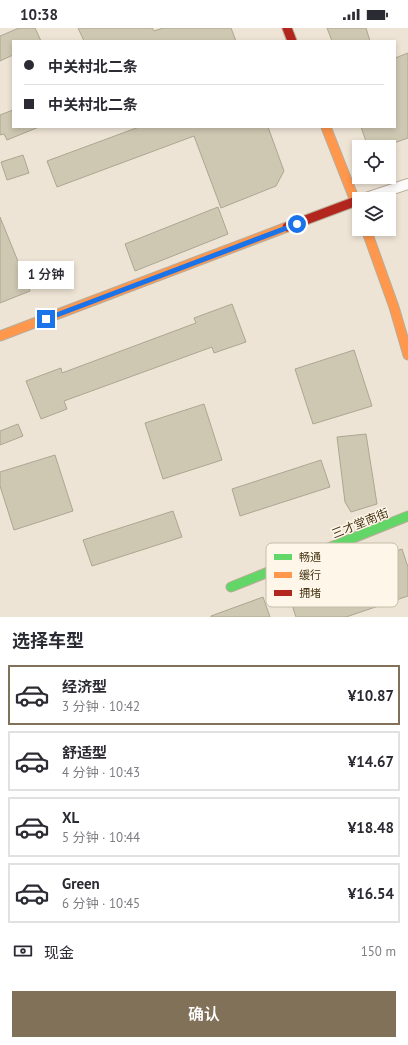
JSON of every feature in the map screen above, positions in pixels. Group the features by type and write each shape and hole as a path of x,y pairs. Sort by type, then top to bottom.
{"street":[{"path":"286,28 292,40"},
{"path":"326,128 355,192"},
{"path":"384,192 408,184"},
{"path":"0,336 352,203"},
{"path":"369,236 394,307 408,356"},
{"name":"三才堂南街","path":"341,543 408,516"},
{"name":"三才堂南街","path":"231,587 266,573"}],"building":[{"path":"19,28 35,28 41,40 12,40 12,55 0,61 0,36"},
{"path":"78,28 152,28 154,31 163,28 231,28 236,40 84,40"},
{"path":"327,28 366,28 370,40 332,40"},
{"path":"408,53 408,138 396,142 396,140 366,140 361,128 396,128 396,58"},
{"path":"12,110 12,128 37,128 7,140 4,134 0,135 0,115"},
{"path":"136,128 268,128 284,171 276,186 221,208 194,136 57,187 47,161"},
{"path":"23,155 29,173 7,180 1,162"},
{"path":"218,207 228,234 135,271 125,244"},
{"path":"0,217 30,291 0,303"},
{"path":"232,304 246,342 214,353 212,347 64,401 67,409 41,419 26,381 61,368 62,373 196,323 194,318"},
{"path":"354,350 372,406 313,424 295,369"},
{"path":"204,404 222,460 163,479 145,423"},
{"path":"18,424 23,436 0,445 0,431"},
{"path":"366,434 377,504 351,512 345,502 337,437"},
{"path":"55,455 73,511 14,530 0,486 0,472"},
{"path":"321,460 330,487 240,516 232,489"},
{"path":"173,511 182,537 92,566 83,540"},
{"path":"402,549 408,567 408,596 398,599 398,550"},
{"path":"263,597 270,617 211,617"},
{"path":"293,607 376,607 346,617 296,617"}],"traffic: fast":[{"path":"341,543 408,516"},
{"path":"231,587 266,573"}],"traffic: slow":[{"path":"326,128 352,193"},
{"path":"0,336 287,227"},
{"path":"369,236 394,307 408,355"}],"traffic: jam":[{"path":"287,28 292,40"},
{"path":"287,227 352,203"}],"route":[{"path":"46,319 297,224"}]}
